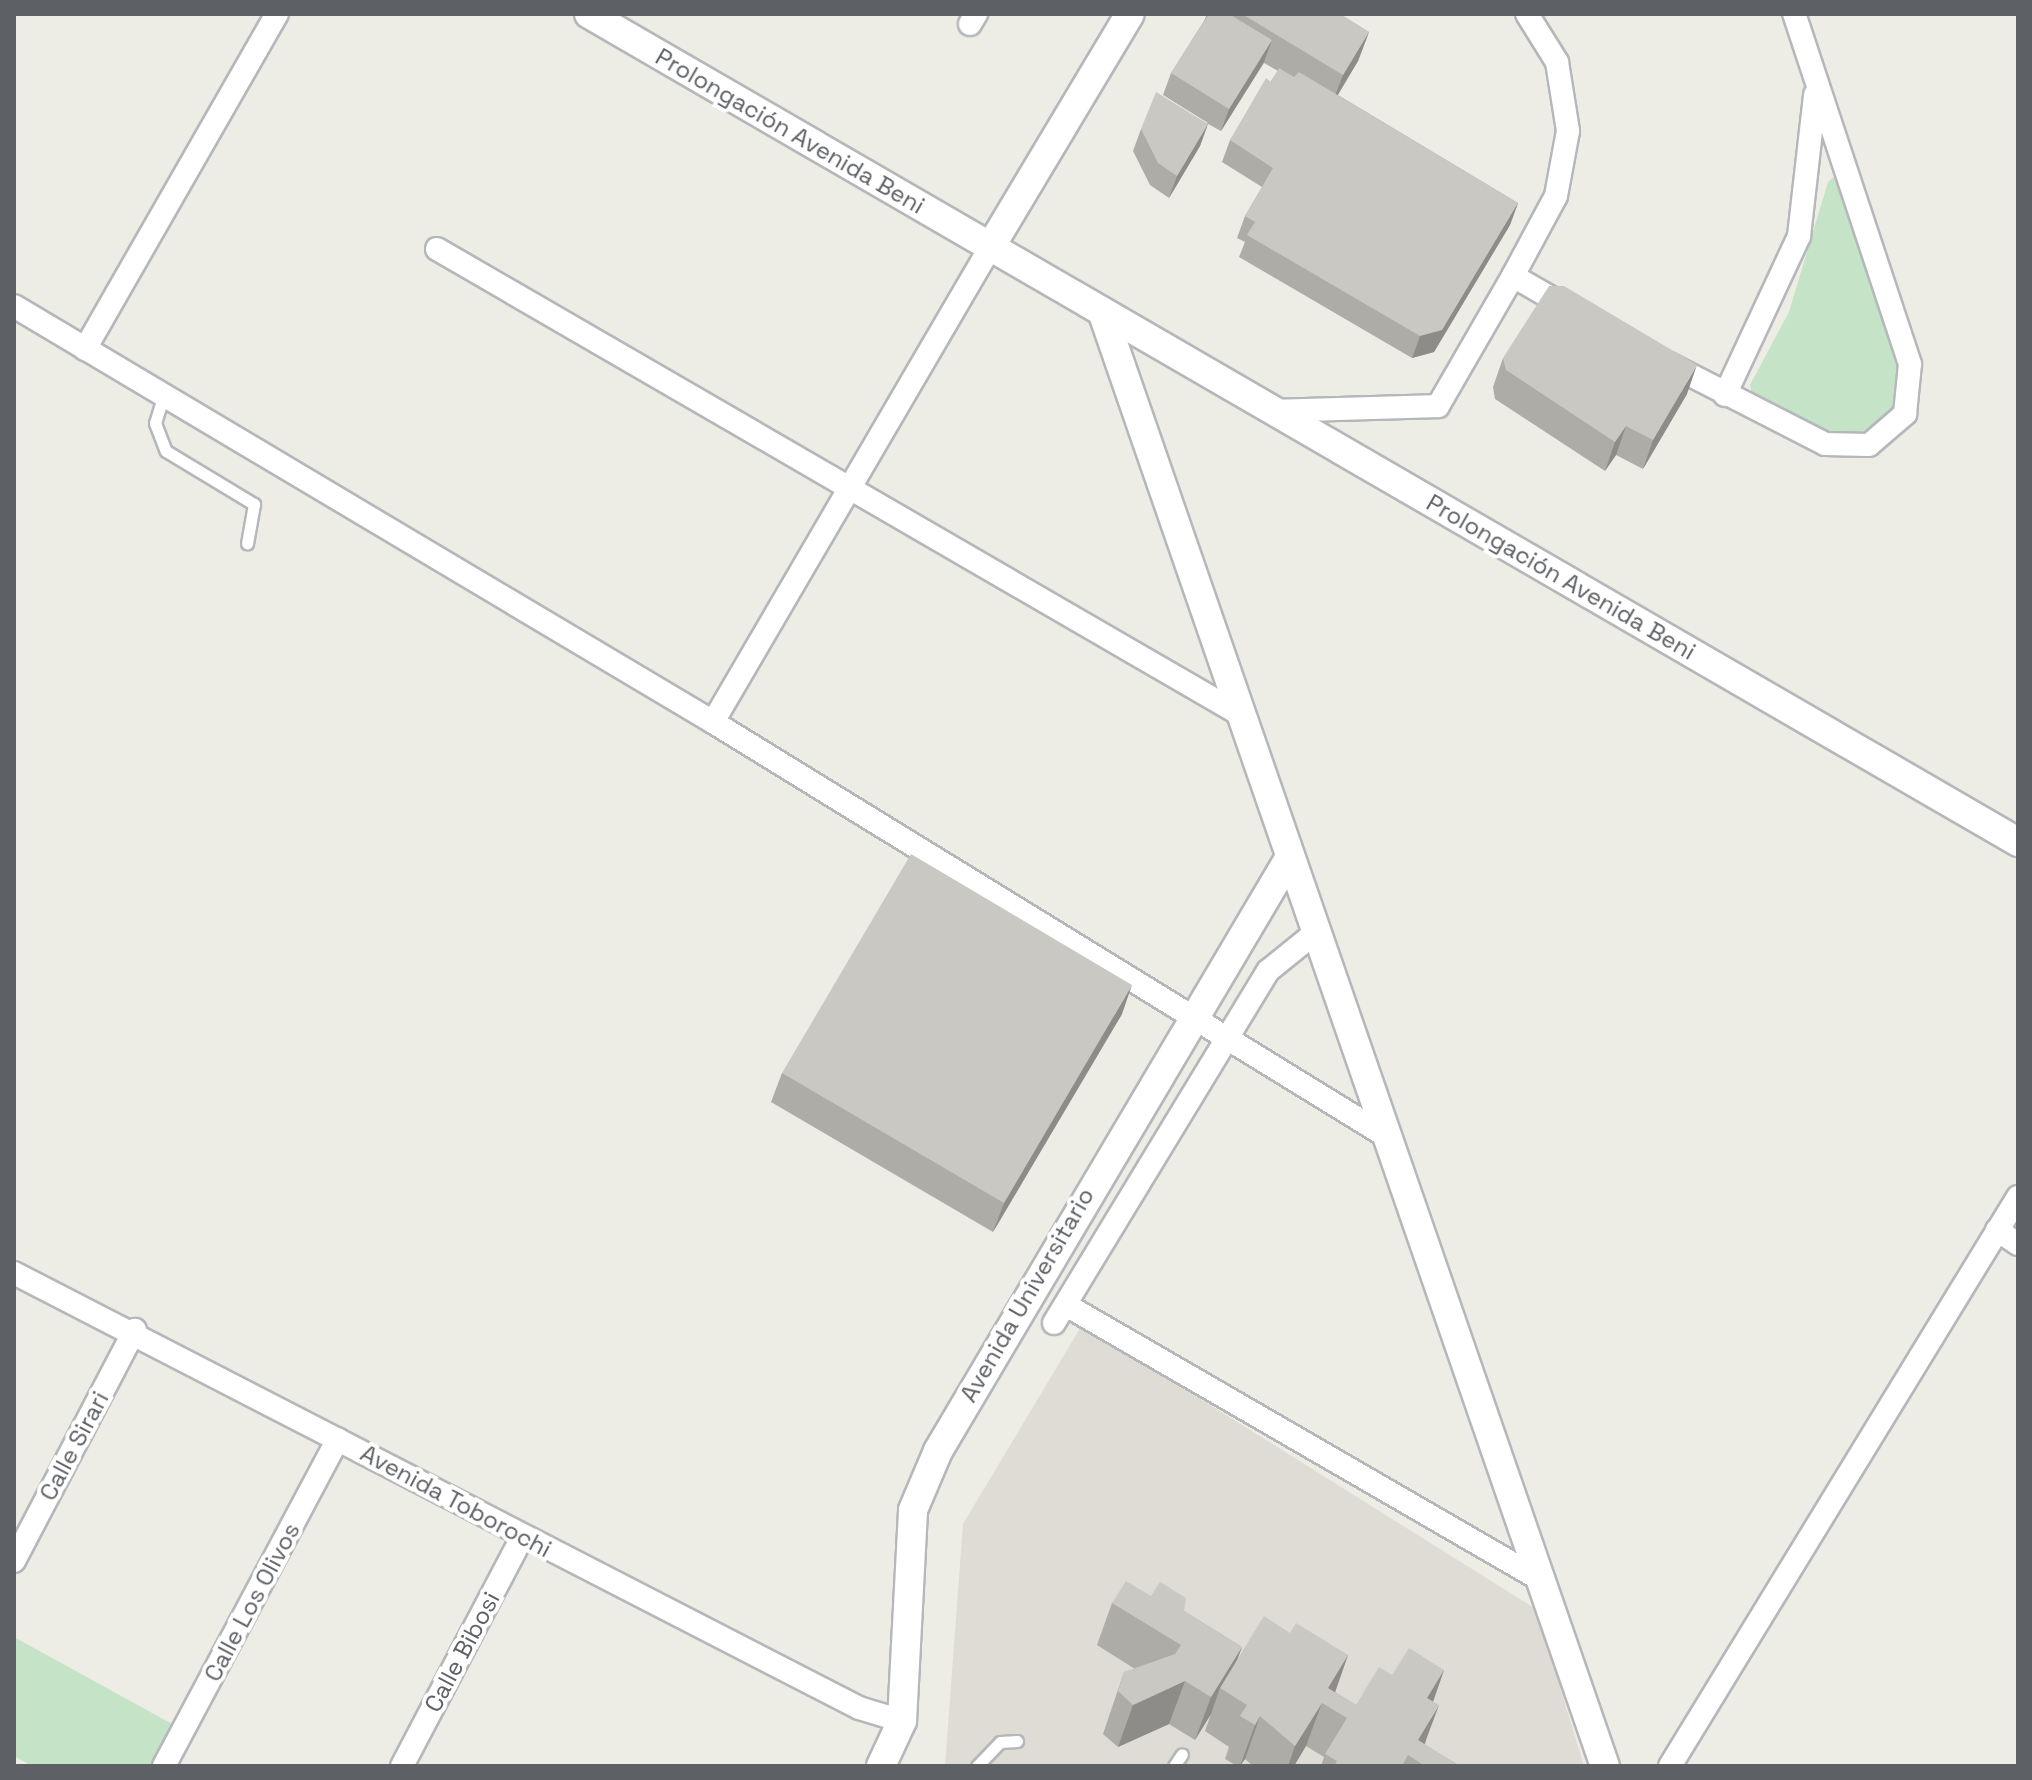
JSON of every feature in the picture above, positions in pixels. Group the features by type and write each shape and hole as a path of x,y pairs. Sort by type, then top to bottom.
{"street":[{"path":"85,349 277,14"},
{"name":"Prolongación Avenida Beni","path":"589,14 2018,842"},
{"path":"713,722 1130,14"},
{"path":"1271,411 1438,406 1556,196 1568,131 1557,62 1527,14"},
{"path":"1646,351 1725,395 1840,447 1883,437 1910,399 1910,364 1794,14"},
{"path":"1725,395 1799,236 1813,161 1815,74"},
{"path":"437,249 848,494 1236,712"},
{"path":"1513,276 1593,321"},
{"path":"14,306 713,722 1386,1136"},
{"path":"1103,314 1287,862 1386,1136 1534,1576 1605,1766"},
{"name":"Avenida Universitario","path":"881,1766 902,1721 913,1510 969,1393 1287,862"},
{"path":"1315,933 1268,971 1060,1314 1534,1576"},
{"path":"1670,1766 2018,1197"},
{"path":"1997,1230 2018,1244"},
{"name":"Avenida Toborochi","path":"14,1273 135,1330 522,1537 859,1708 902,1721"},
{"name":"Calle Sirari","path":"14,1561 135,1330"},
{"name":"Calle Los Olivos","path":"164,1766 338,1439"},
{"name":"Calle Bibosi","path":"402,1766 522,1537"}],"lane":[{"path":"163,397 155,423 166,451 254,504 247,543"},
{"path":"977,1766 1000,1742 1017,1741"},
{"path":"1174,1766 1182,1754"}],"shaded area":[{"path":"1082,1325 1536,1609 1584,1766 945,1766 963,1524"}],"green space":[{"path":"1837,174 1903,373 1890,420 1857,439 1805,424 1753,398 1750,385 1789,312 1828,182"},
{"path":"14,1637 174,1725 152,1766 32,1766 14,1756"}],"building":[{"path":"1209,14 1229,14 1272,40 1229,109 1171,73"},
{"path":"1242,14 1340,14 1369,32 1343,75"},
{"path":"1279,68 1294,77 1299,72 1518,203 1442,330 1420,336 1247,235 1255,222 1245,216 1273,168 1230,140 1266,78 1271,82"},
{"path":"1156,92 1208,124 1177,176 1158,163 1141,129"},
{"path":"1549,286 1564,286 1697,365 1653,440 1626,426 1615,442 1506,370 1503,358"},
{"path":"911,854 1132,985 1004,1203 782,1073"},
{"path":"1126,1581 1151,1596 1160,1582 1186,1598 1184,1611 1242,1647 1211,1697 1185,1681 1133,1705 1118,1691 1124,1672 1175,1654 1181,1645 1112,1603"},
{"path":"1264,1616 1290,1633 1296,1623 1348,1655 1328,1688 1356,1705 1379,1667 1392,1675 1409,1648 1444,1670 1427,1698 1439,1705 1418,1740 1460,1766 1425,1766 1408,1755 1402,1766 1334,1766 1337,1761 1325,1754 1347,1718 1322,1703 1295,1746 1260,1716 1255,1725 1240,1716 1247,1705 1220,1688"}]}
